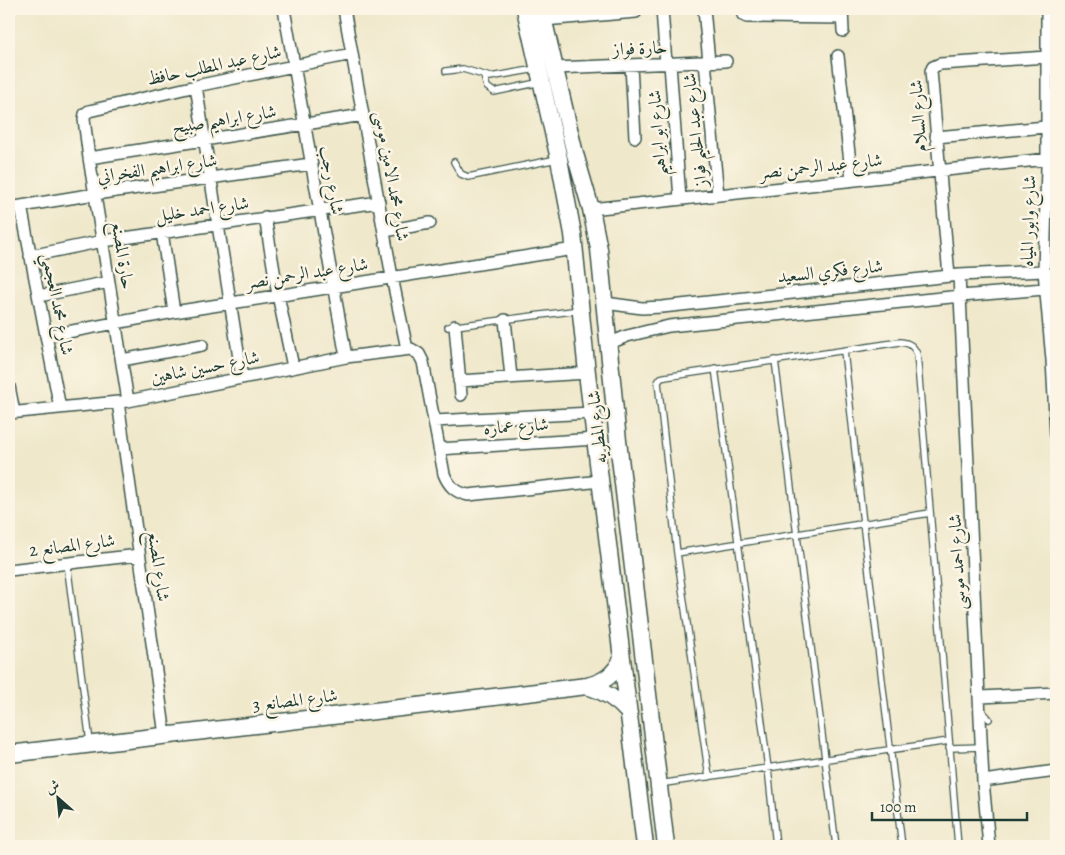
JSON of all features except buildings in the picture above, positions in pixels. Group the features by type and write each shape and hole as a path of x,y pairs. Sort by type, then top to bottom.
{"main road":[{"name":"شارع المطريه","path":"525,9 559,159 575,251 587,373 645,846"},
{"name":"شارع المطريه","path":"543,14 575,154 591,209 604,282 618,441 666,846"},
{"path":"575,251 585,255 599,249"},
{"path":"584,341 588,336 590,328 589,297 594,288 604,282"},
{"name":"شارع المصانع 3","path":"9,754 587,686 604,680 618,667 622,659"},
{"name":"شارع المصانع 3","path":"587,686 610,695 629,713"}],"street":[{"name":"شارع رجب","path":"284,9 332,287 346,357"},
{"name":"شارع محمد الامين موسى","path":"344,9 392,277 407,348"},
{"name":"شارع ابو ابراهيم","path":"662,9 680,199"},
{"name":"شارع عبد الحليم فواز","path":"704,9 718,195"},
{"path":"742,9 743,15 747,17 842,13 842,31"},
{"name":"شارع وابور المياه","path":"1047,9 1052,93 1052,158 1044,244 1044,289 1054,360 1056,435"},
{"path":"543,14 636,12"},
{"name":"شارع عبد المطلب حافظ","path":"85,114 196,86 352,54"},
{"name":"شارع السلام","path":"954,276 939,170 931,75 933,67 936,65 1050,54"},
{"path":"838,56 852,180"},
{"name":"حارة فواز","path":"555,68 726,61"},
{"path":"631,66 635,137"},
{"path":"196,86 242,377"},
{"name":"حارة المصنع","path":"85,114 84,119 95,194 122,360 123,401"},
{"name":"شارع ابراهيم صبيح","path":"90,158 363,115"},
{"path":"936,137 1052,126"},
{"name":"شارع عبد الرحمن نصر","path":"591,209 1052,158"},
{"name":"شارع ابراهيم الفخراني","path":"9,208 311,164"},
{"name":"شارع احمد خليل","path":"30,256 103,241 379,202"},
{"name":"شارع محمد العجمي","path":"21,206 60,408"},
{"path":"265,218 293,368"},
{"path":"385,231 430,223"},
{"path":"162,232 174,312"},
{"path":"1044,244 1056,244"},
{"name":"شارع عبد الرحمن نصر","path":"46,336 116,322 278,295 575,251"},
{"path":"1044,271 1056,279"},
{"name":"شارع فكري السعيد","path":"606,303 642,308 662,307 954,276 1044,271"},
{"name":"شارع احمد موسى","path":"954,276 961,296 982,747 989,846"},
{"path":"39,296 109,282"},
{"path":"608,344 627,336 669,326 1044,289 1056,283"},
{"path":"505,320 510,377"},
{"path":"451,327 461,395"},
{"path":"122,360 202,345"},
{"path":"407,348 415,351 422,357 444,474 447,482 460,494 468,495 601,481"},
{"name":"شارع حسين شاهين","path":"11,413 123,401 346,357 407,348"},
{"path":"460,381 587,373"},
{"path":"9,386 11,413"},
{"name":"شارع المصنع","path":"123,401 139,554 165,735"},
{"path":"434,421 592,413"},
{"name":"شارع عماره","path":"439,448 596,439"},
{"name":"شارع المصانع 2","path":"9,570 139,554"},
{"path":"981,697 1056,693"},
{"path":"984,781 1056,771"}],"lane":[{"path":"446,72 463,69 490,77 540,75"},
{"path":"484,76 487,87 494,92 540,75"},
{"path":"454,162 461,174 468,177 559,159"},
{"path":"451,327 580,310"},
{"path":"709,777 677,553 658,382 660,378 665,376 715,368 900,342 907,343 914,347 917,354 958,846"},
{"path":"844,350 902,846"},
{"path":"775,360 836,846"},
{"path":"715,368 768,768 776,846"},
{"path":"677,553 930,513"},
{"path":"67,563 90,744"},
{"path":"981,710 989,719"},
{"path":"659,784 949,740"},
{"path":"949,748 982,747"}]}
